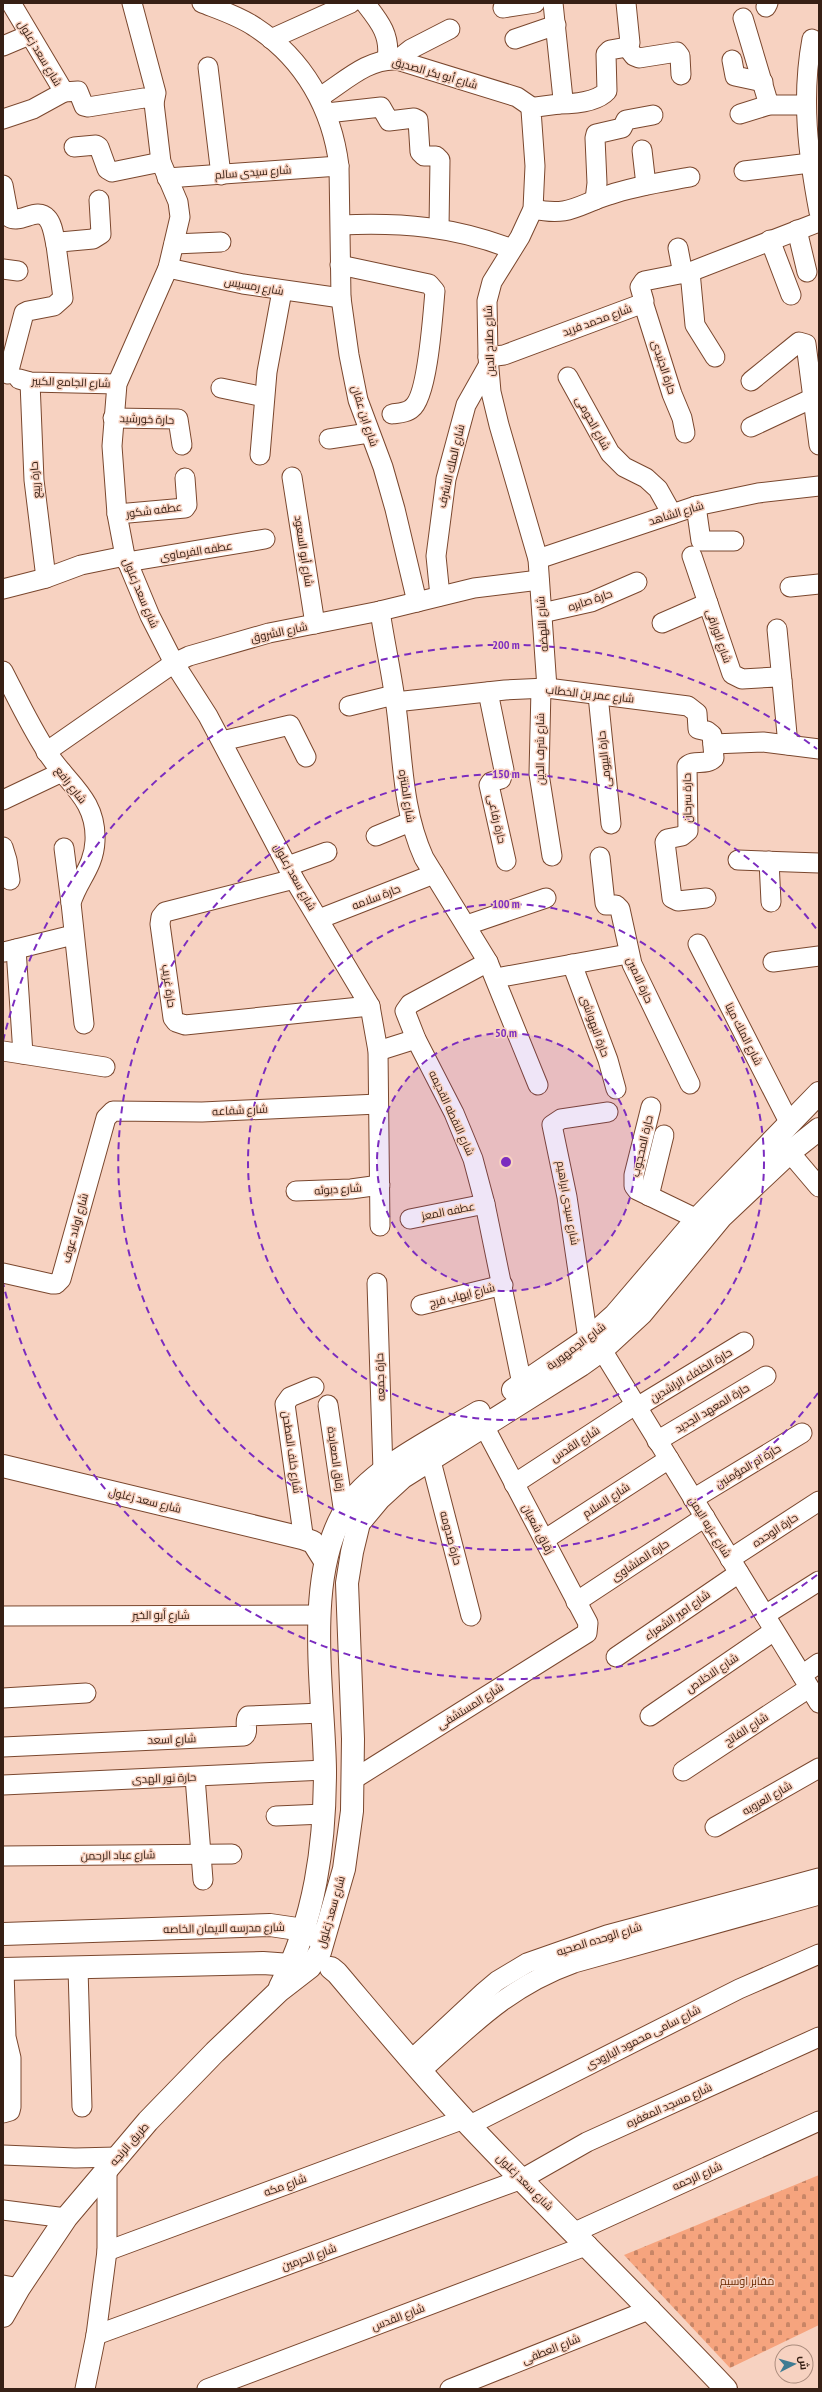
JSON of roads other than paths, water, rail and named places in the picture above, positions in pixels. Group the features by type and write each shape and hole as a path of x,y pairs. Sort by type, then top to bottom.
{"street":[{"name":"شارع سعد زعلول","path":"14,3 29,34 64,92 79,92 86,107 144,98 149,99 154,103 164,170 178,202 180,217 168,268 117,384 113,418 112,446 117,514 126,559 150,616 174,663 208,716 291,873 370,1006 378,1051 380,1226"},
{"path":"132,3 156,92 154,103"},
{"name":"شارع ابن عفان","path":"202,3 233,9 271,39 297,65 323,105 336,146 339,166 341,298 349,355 358,400 369,433 383,467 395,509 417,602"},
{"path":"271,39 351,3"},
{"path":"365,3 382,26 387,38 392,59 450,29"},
{"path":"503,8 535,3"},
{"path":"553,3 562,96 559,104"},
{"path":"533,108 584,101 604,95 609,86 607,52 610,50 627,47 630,43 626,3"},
{"path":"743,18 769,105"},
{"path":"515,38 556,25"},
{"path":"3,46 29,34"},
{"path":"812,39 806,75 805,105 810,163 819,212"},
{"path":"627,47 634,56 639,58 677,52 680,56 681,76"},
{"name":"شارع أبو بكر الصديق","path":"323,105 368,65 392,59 517,97 533,108"},
{"path":"732,60 735,76 763,82"},
{"path":"208,67 221,175"},
{"path":"3,119 33,109 64,92"},
{"path":"323,105 381,107 389,121 414,118 418,120 420,152 424,156 436,156 440,160 439,228"},
{"path":"740,114 769,105 805,105"},
{"name":"شارع صلاح الدين","path":"533,108 530,114 535,166 533,210 512,250 492,282 487,301 488,362 491,392 501,432 538,559"},
{"path":"595,200 597,183 596,134 622,128 626,120 653,116"},
{"name":"شارع سيدى سالم","path":"74,148 96,145 99,147 107,169 112,172 164,170 221,175 339,166"},
{"path":"642,150 646,185"},
{"path":"744,172 810,163"},
{"path":"533,210 552,212 571,211 595,200 646,185 690,177"},
{"path":"3,185 9,217 15,219 39,213 44,215 50,224 56,245 63,298 54,306 24,313 6,373"},
{"path":"56,245 60,242 93,239 101,234 99,200"},
{"name":"شارع محمد فريد","path":"488,362 643,302 640,287 644,281 687,273 819,222"},
{"path":"341,225 406,224 439,228 465,234 512,250"},
{"path":"797,230 807,272"},
{"path":"770,240 791,295"},
{"path":"174,244 222,242"},
{"path":"678,248 687,273 694,325 715,357"},
{"path":"340,265 429,284 435,291 430,347 416,404 408,411 392,414"},
{"name":"شارع رمسيس","path":"168,268 282,291 341,298"},
{"path":"260,455 264,397 273,331 282,291"},
{"name":"حارة الجنيدى","path":"643,302 672,394 682,418 685,433"},
{"path":"751,381 799,342 803,342 808,348 819,445"},
{"name":"شارع الملك الاشرف","path":"440,596 436,556 446,479 466,405 488,362"},
{"name":"شارع الجامع الكبير","path":"6,373 30,382 117,384"},
{"name":"شارع الحومى","path":"568,377 610,453 624,467 646,478 658,489 672,514"},
{"name":"حارة ربيع","path":"30,382 34,480 46,578"},
{"path":"221,388 264,397"},
{"path":"751,428 813,398"},
{"name":"حارة خورشيد","path":"113,418 178,419 182,445"},
{"path":"329,439 369,433"},
{"name":"عطفه شكور","path":"117,514 185,508 187,505 185,478"},
{"name":"شارع أبو السعود","path":"292,478 315,624"},
{"name":"شارع الشاهد","path":"538,559 696,506 758,493 819,486"},
{"path":"696,506 700,541 734,541"},
{"name":"عطفه الفرماوى","path":"3,589 46,578 81,564 264,540"},
{"name":"شارع الوراقى","path":"692,556 732,674 742,679 777,677 782,681"},
{"name":"شارع النهضه","path":"538,559 542,613 544,689"},
{"name":"شارع الشروق","path":"46,752 174,663 190,656 237,641 380,611 474,588 539,580"},
{"name":"حارة صابره","path":"542,613 591,602 637,582"},
{"path":"790,587 819,584"},
{"path":"662,623 708,603"},
{"name":"شارع المنتزه","path":"380,611 395,699 405,795 410,822 416,841 434,874 467,925 492,970 538,1085"},
{"path":"777,629 788,745"},
{"name":"شارع رافع","path":"3,671 46,752 82,794 89,808 95,840 93,856 88,872 74,895 71,903"},
{"name":"شارع عمر بن الخطاب","path":"350,706 395,699 544,689 598,694 688,706 697,713 697,727 700,730 710,732 713,744"},
{"name":"شارع شرف الدين","path":"544,689 539,774 552,856"},
{"name":"حارة رفاعى","path":"488,692 504,770 501,779 491,782 489,785 506,861"},
{"name":"حارة البيومى","path":"598,694 611,824"},
{"path":"222,741 290,725 306,757"},
{"path":"713,744 763,742 819,749"},
{"name":"حارة سرحان","path":"706,898 678,901 672,898 666,840 669,838 682,836 686,833 687,766 689,764 711,762 714,758 713,744"},
{"path":"3,800 62,772"},
{"path":"376,836 410,822"},
{"path":"3,847 10,880"},
{"path":"64,848 84,1024"},
{"path":"291,873 327,852"},
{"name":"حارة الامين","path":"600,857 606,906 616,905 620,909 628,954 690,1084"},
{"path":"738,860 819,863"},
{"path":"769,861 771,902"},
{"name":"حارة غريب","path":"291,873 165,912 161,917 160,924 173,1018 176,1022 185,1025 370,1006"},
{"name":"حارة سلامه","path":"319,919 434,874"},
{"path":"467,925 546,898"},
{"path":"23,1054 9,951 73,935"},
{"name":"شارع الملك مينا","path":"698,944 785,1137 819,1188"},
{"path":"492,970 572,964 628,954"},
{"path":"773,962 819,956"},
{"name":"حارة البهواشى","path":"572,964 608,1060 616,1089"},
{"name":"شارع النقطه القديمه","path":"492,970 407,1007 406,1016 465,1136 485,1204 503,1285 522,1384"},
{"path":"378,1051 416,1039"},
{"path":"3,1051 105,1067"},
{"name":"شارع الجمهورية","path":"346,1521 350,1503 383,1471 522,1384 595,1345 641,1314 721,1217 819,1093"},
{"name":"شارع شفاعه","path":"106,1118 113,1111 202,1112 378,1104"},
{"name":"حارة المحجوب","path":"651,1107 633,1180 637,1190 697,1219"},
{"name":"شارع سيدى ابراهيم","path":"595,1345 552,1125 561,1119 608,1112"},
{"name":"شارع اولاد عوف","path":"3,1273 52,1284 61,1279 106,1118"},
{"name":"شارع الجمهورية","path":"346,1521 379,1499 403,1477 431,1461 484,1426 581,1366 615,1315 640,1288 697,1219 785,1137 819,1129"},
{"path":"649,1196 664,1135"},
{"name":"شارع دبوئه","path":"296,1191 351,1189 380,1185"},
{"name":"عطفه المعز","path":"410,1219 485,1204"},
{"name":"حارة جمعه","path":"377,1283 383,1471"},
{"name":"شارع ايهاب فرج","path":"421,1305 503,1285"},
{"name":"حارة الخلفاء الراشدين","path":"636,1406 744,1342"},
{"name":"شارع عزبه اليمن","path":"595,1345 636,1406 819,1704"},
{"name":"حارة المعهد الجديد","path":"657,1441 766,1376"},
{"name":"شارع خلف المطحن","path":"295,1534 285,1404 290,1397 314,1388"},
{"name":"زقاق الصعايدة","path":"328,1405 346,1521"},
{"name":"شارع القدس","path":"514,1484 636,1406"},
{"name":"زقاق شعبان","path":"484,1426 588,1623 587,1632"},
{"name":"حارة ام المؤمنين","path":"693,1499 802,1433"},
{"name":"شارع السلام","path":"544,1540 669,1459"},
{"name":"حارة صدومه","path":"431,1461 471,1616"},
{"name":"شارع سعد زغلول","path":"3,1466 295,1534 314,1542 325,1561"},
{"name":"حارة الوحده","path":"734,1566 819,1501"},
{"name":"حارة المنشاوى","path":"576,1602 705,1518"},
{"name":"شارع سعد زغلول","path":"295,1534 324,1532 346,1521"},
{"name":"شارع سعد زغلول","path":"311,1967 304,1930 314,1894 322,1846 324,1814 325,1770 322,1713 320,1615 321,1582 325,1561 346,1521"},
{"name":"شارع سعد زغلول","path":"324,1940 336,1900 348,1840 354,1779 346,1521"},
{"name":"شارع امير الشعراء","path":"616,1657 734,1566"},
{"name":"شارع الاخلاص","path":"650,1716 769,1623 819,1581"},
{"name":"شارع أبو الخير","path":"3,1616 320,1615"},
{"name":"شارع المستشفى","path":"354,1779 587,1632"},
{"name":"شارع الفاتح","path":"683,1771 805,1681 819,1663"},
{"path":"3,1698 86,1693"},
{"name":"شارع اسعد","path":"3,1747 244,1736 246,1732 246,1719 248,1716 322,1713"},
{"name":"شارع العروبه","path":"715,1827 819,1768"},
{"name":"حارة نور الهدى","path":"3,1785 325,1770"},
{"path":"195,1777 203,1880"},
{"path":"276,1816 324,1814"},
{"name":"شارع عباد الرحمن","path":"3,1856 232,1854"},
{"name":"شارع الوحده الصحيه","path":"416,2066 484,1992 502,1978 526,1963 607,1936 819,1878"},
{"path":"314,1894 317,1901 324,1905 336,1900"},
{"name":"شارع الوحده الصحيه","path":"416,2066 492,2006 545,1974 574,1963 819,1895"},
{"name":"شارع مدرسه الايمان الخاصه","path":"3,1934 270,1925 304,1930 324,1940"},
{"path":"3,2113 10,2111 11,2107 11,2052 6,2038 3,1969 263,1963 311,1967 324,1940"},
{"name":"شارع سامى محمود البارودى","path":"467,2122 739,1989 819,1954"},
{"name":"شارع سعد زغلول","path":"278,1991 311,1967 337,1973 416,2066 467,2122 726,2389"},
{"path":"78,1968 82,2107"},
{"name":"طريق الرنجه","path":"3,2316 11,2287 112,2163 181,2086 278,1991"},
{"name":"شارع مسجد المغفره","path":"522,2179 587,2142 819,2037"},
{"name":"شارع الرحمه","path":"581,2239 819,2121"},
{"name":"شارع مكه","path":"106,2251 467,2122"},
{"path":"3,2155 75,2158 112,2163 106,2251 96,2335 85,2389"},
{"name":"شارع الحرمين","path":"96,2335 522,2179"},
{"path":"3,2210 66,2218"},
{"name":"شارع القدس","path":"207,2389 581,2239"},
{"name":"شارع العطفى","path":"450,2389 651,2310"}],"park label":[{"name":"مقابر اوسيم","path":"747,2281"}]}
